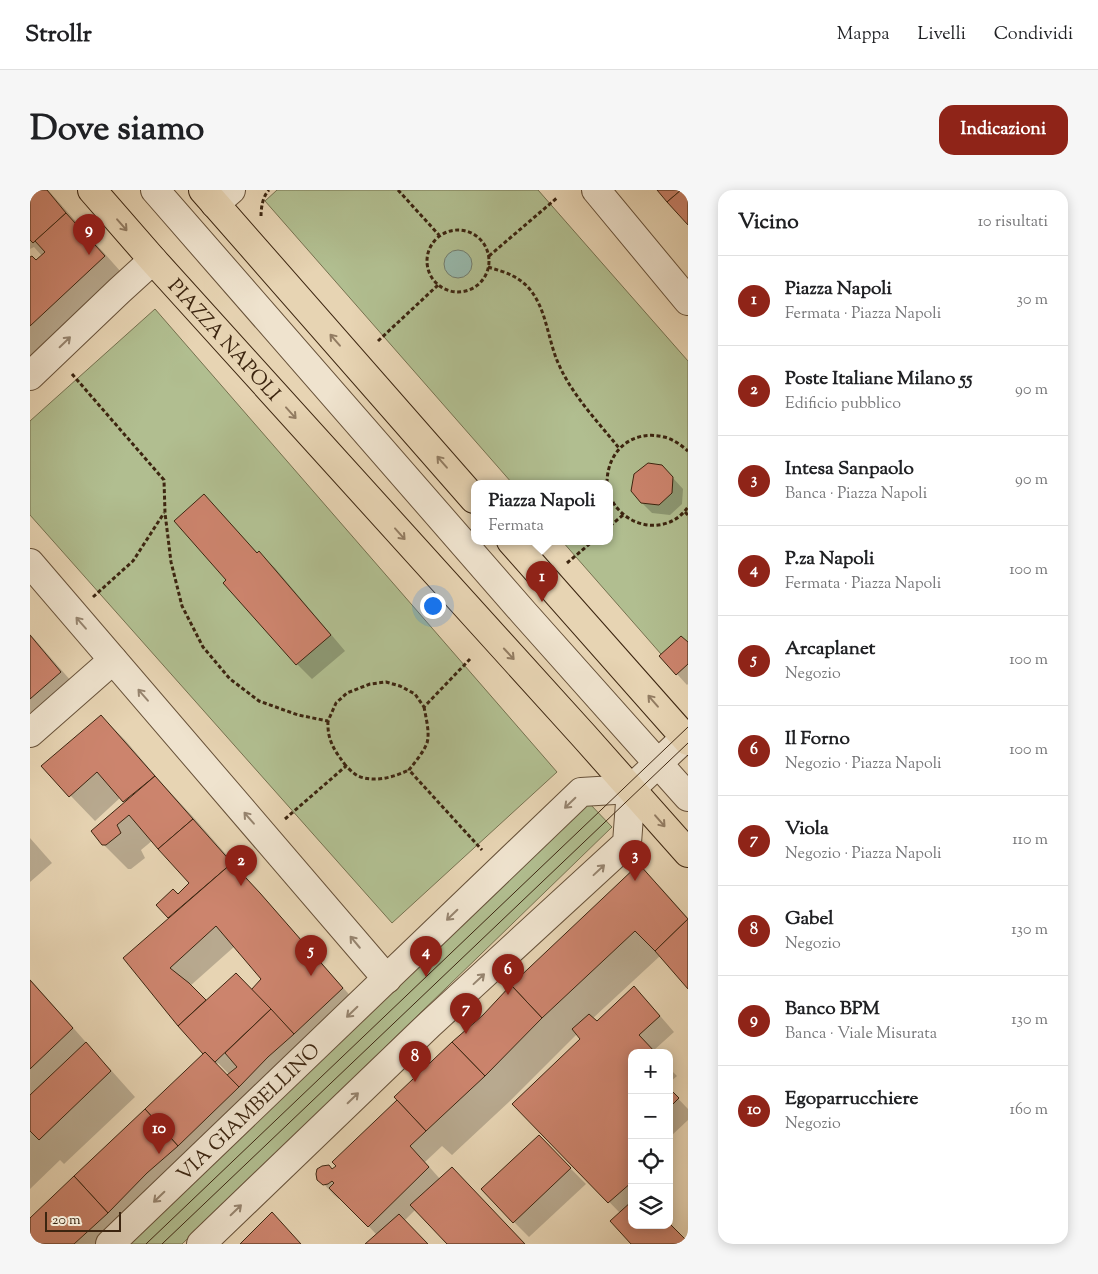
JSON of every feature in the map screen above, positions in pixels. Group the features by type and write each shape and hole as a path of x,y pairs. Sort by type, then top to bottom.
{"main road":[{"path":"92,190 153,260"},
{"path":"217,195 471,495"},
{"name":"PIAZZA NAPOLI","path":"153,260 688,853"},
{"path":"516,545 687,738"}],"street":[{"path":"155,190 504,590 688,797"},
{"path":"596,190 688,301"},
{"name":"PIAZZA NAPOLI","path":"30,376 153,260"},
{"path":"30,563 387,979 581,792 631,789 687,738"},
{"path":"30,734 113,660"},
{"path":"201,1244 430,1024 627,844 631,789"},
{"name":"VIA GIAMBELLINO","path":"110,1244 387,979"}],"path":[{"path":"398,190 439,235"},
{"path":"489,256 558,197"},
{"path":"449,230 470,232 479,237 486,246 489,256 488,267 484,278 476,286 466,291 455,292 438,285 430,277 427,256 432,243 439,235 449,230"},
{"path":"488,267 514,276 527,285 540,305 558,364 571,388 620,448"},
{"path":"378,340 438,285"},
{"path":"72,374 164,480 165,513 171,562 182,606 203,647 230,679 259,701 298,715 328,722"},
{"path":"607,480 610,462 620,448 634,439 650,435 666,437 688,451"},
{"path":"613,505 623,515 638,524 659,525 673,520 685,512 688,507"},
{"path":"685,512 688,515"},
{"path":"73,613 99,593 133,561 165,513"},
{"path":"613,523 623,515"},
{"path":"568,563 588,545"},
{"path":"424,707 470,658"},
{"path":"386,682 400,686 415,694 424,707 427,724 427,742 409,770 394,776 375,779 358,776 346,766 334,750 328,730 328,722 336,703 347,693 370,684 386,682"},
{"path":"265,836 346,766"},
{"path":"409,770 477,845 501,868"}],"green space":[{"path":"277,190 538,190 688,361 688,657 675,670 566,545 613,545 613,480 509,480 265,201"},
{"path":"155,309 557,772 392,923 30,515 30,421"},
{"path":"589,803 612,827 182,1244 128,1244"}],"shaded area":[{"path":"458,250 468,254 472,264 468,274 458,278 448,274 444,264 448,254"}],"building":[{"path":"30,190 47,190 66,213 33,243 30,240"},
{"path":"657,190 681,190 667,202"},
{"path":"681,190 688,190 688,225 667,202"},
{"path":"66,213 105,256 30,326 30,257 32,256 36,260 45,252 35,241"},
{"path":"648,463 662,465 673,477 672,493 659,505 641,503 631,491 634,474"},
{"path":"204,494 257,553 259,551 331,635 296,665 223,583 226,580 174,521"},
{"path":"30,635 61,672 30,699"},
{"path":"681,636 688,642 688,664 676,675 659,656"},
{"path":"101,715 155,776 123,802 97,772 69,797 41,766"},
{"path":"155,776 193,819 158,849 129,815 117,825 121,833 106,845 102,845 91,831"},
{"path":"193,819 232,863 168,918 156,905 173,889 178,894 189,883 158,849"},
{"path":"232,863 343,988 294,1034 251,990 261,979 216,926 170,968 206,1000 178,1026 123,958"},
{"path":"639,864 688,919 655,951 635,931 542,1018 511,985"},
{"path":"688,919 688,989 655,951"},
{"path":"236,973 271,1009 215,1062 205,1052 203,1054 178,1026"},
{"path":"30,980 73,1028 30,1069"},
{"path":"511,985 542,1018 485,1076 452,1042 483,1015"},
{"path":"634,986 660,1016 639,1035 652,1049 628,1049 628,1186 608,1203 512,1104 580,1039 572,1029 589,1014 597,1021"},
{"path":"271,1009 294,1034 239,1087 227,1075 237,1067 225,1053"},
{"path":"86,1042 111,1071 39,1140 30,1131 30,1095"},
{"path":"452,1042 485,1076 426,1131 394,1097"},
{"path":"205,1052 239,1087 178,1146 145,1109"},
{"path":"673,1092 679,1098 673,1104"},
{"path":"397,1100 426,1131 410,1146 429,1167 368,1227 329,1188 334,1183 332,1181 323,1185 317,1180 317,1169 329,1165 332,1169 336,1166 332,1162"},
{"path":"145,1109 178,1146 147,1173 108,1213 74,1176"},
{"path":"539,1135 571,1168 513,1223 481,1189"},
{"path":"452,1167 525,1244 447,1244 410,1205"},
{"path":"74,1176 108,1213 74,1244 30,1244 30,1218"},
{"path":"628,1205 628,1229 673,1229 673,1227 688,1244 631,1244 610,1221"},
{"path":"272,1212 301,1244 240,1244"},
{"path":"399,1214 428,1244 365,1244"}],"tram line":[{"path":"146,1244 688,727"},
{"path":"162,1244 688,743"}],"place":[{"name":"Banco BPM","path":"89,255"},
{"name":"Piazza Napoli","path":"542,602"},
{"name":"Intesa Sanpaolo","path":"635,881"},
{"name":"Poste Italiane Milano 55","path":"241,886"},
{"name":"Arcaplanet","path":"311,976"},
{"name":"P.za Napoli","path":"426,977"},
{"name":"Il Forno","path":"508,995"},
{"name":"Viola","path":"466,1034"},
{"name":"Gabel","path":"415,1082"},
{"name":"Egoparrucchiere","path":"159,1154"}]}
